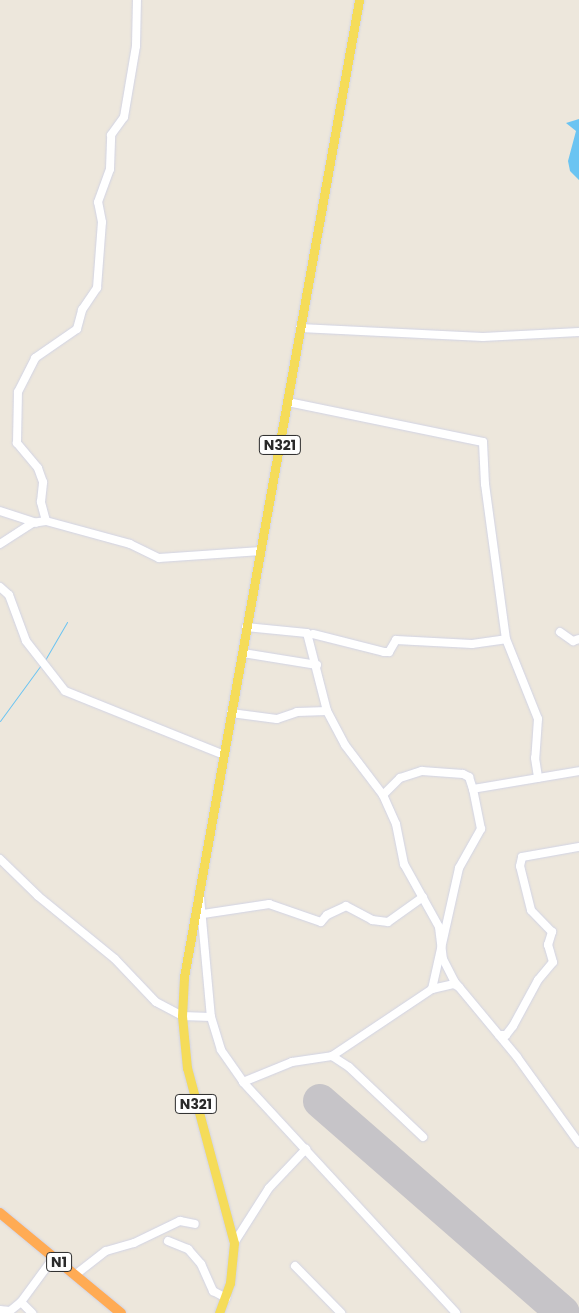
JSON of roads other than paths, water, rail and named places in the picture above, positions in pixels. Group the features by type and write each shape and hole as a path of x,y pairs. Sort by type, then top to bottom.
{"highway":[{"name":"N1","path":"0,1213 121,1313"}],"main road":[{"name":"N321","path":"219,1313 226,1298 234,1243 191,1089 182,1016 198,889 243,653 246,627 359,0"}],"street":[{"path":"46,521 41,502 43,482 38,468 17,442 18,392 35,358 77,329 82,310 97,288 102,222 98,202 110,169 111,134 124,117 136,46 138,0"},
{"path":"300,328 483,337 579,332"},
{"path":"288,402 483,442 485,484 506,639 538,719 535,758 538,778"},
{"path":"0,511 36,523"},
{"path":"0,544 36,523 46,521 130,544 160,558 261,551"},
{"path":"0,587 13,604 26,641 65,691 224,755"},
{"path":"246,627 308,633 327,711 345,745 383,795 396,824 404,864 439,928 440,945 437,977 432,989"},
{"path":"560,632 573,641 579,639"},
{"path":"313,634 384,652 389,652 396,640 472,644 506,639"},
{"path":"243,653 317,665"},
{"path":"231,712 276,719 297,712 327,711"},
{"path":"383,795 400,778 422,772 463,774 469,778 481,829 459,868 446,935 440,945"},
{"path":"473,789 579,772"},
{"path":"499,1035 506,1035 513,1026 538,980 553,962 548,945 552,932 531,910 520,866 522,858 579,847"},
{"path":"0,859 44,902 115,959 156,1002 182,1016 211,1017"},
{"name":"N321","path":"198,889 203,914 211,1017 221,1050 243,1082 456,1313"},
{"path":"203,914 269,904 321,922 327,915 346,906 372,920 388,922 422,897"},
{"path":"440,945 454,981 499,1035 579,1143"},
{"path":"243,1082 292,1062 332,1056 432,989 454,984 461,988"},
{"path":"332,1056 349,1067 423,1136"},
{"path":"234,1243 269,1188 306,1149"},
{"path":"75,1275 106,1251 134,1243 180,1221 195,1224"},
{"path":"168,1241 188,1249 201,1264 213,1291 226,1298"},
{"path":"42,1276 46,1267 45,1250"},
{"path":"0,1310 9,1312 21,1302 42,1276 54,1257"},
{"path":"295,1266 340,1313"},
{"path":"21,1302 32,1313"}],"water":[{"path":"579,119 579,180 570,171 568,161 576,131 566,123"}],"waterway":[{"path":"45,660 67,622"},
{"path":"0,721 41,665"}]}
